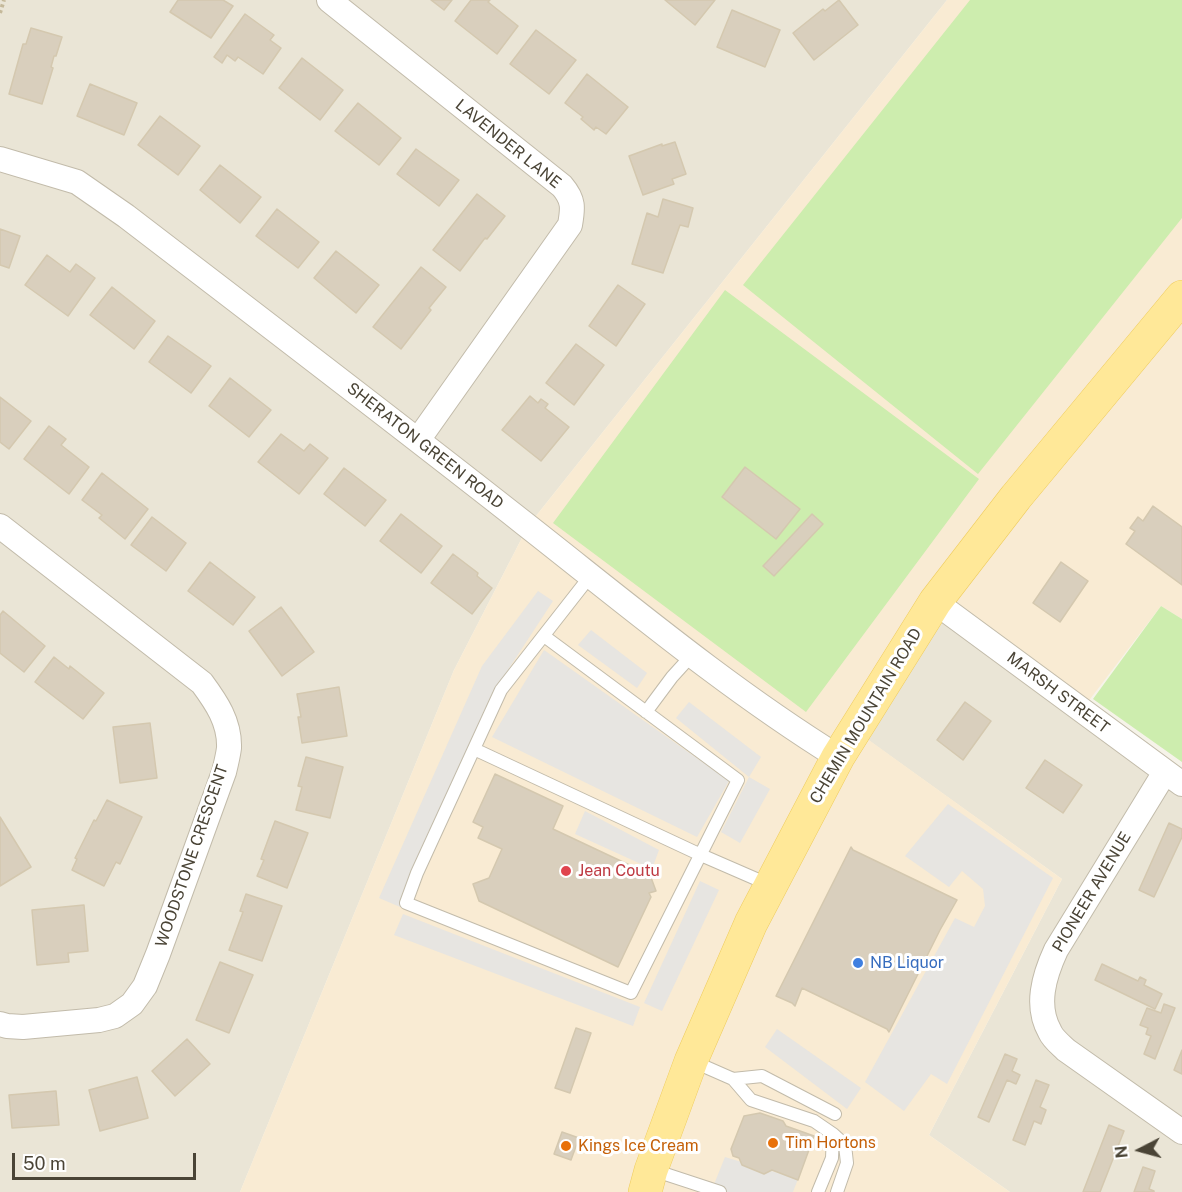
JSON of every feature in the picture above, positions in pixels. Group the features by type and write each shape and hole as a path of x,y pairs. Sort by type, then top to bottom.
{"main road":[{"name":"CHEMIN MOUNTAIN ROAD","path":"648,1181 691,1061 751,923 837,757 935,602 1016,497 1182,297"}],"street":[{"name":"LAVENDER LANE","path":"329,0 562,186 570,195 573,210 570,225 418,440"},
{"name":"SHERATON GREEN ROAD","path":"0,159 77,182 126,216 418,440 708,668 837,757"},
{"name":"WOODSTONE CRESCENT","path":"0,526 202,683 217,703 227,729 229,749 224,772 158,954 145,986 132,1004 115,1016 99,1020 23,1027 0,1024"},
{"name":"MARSH STREET","path":"935,602 1173,778"},
{"name":"PIONEER AVENUE","path":"1173,778 1056,950 1046,971 1042,1014 1050,1034 1066,1050 1182,1132"}],"lane":[{"path":"544,636 738,780 631,993 406,903 417,873 501,690 591,575"},
{"path":"646,712 692,655"},
{"path":"474,749 700,855 770,885"},
{"path":"691,1061 733,1079 751,1100 814,1121 833,1134 845,1145 847,1163 837,1192"},
{"path":"733,1079 762,1076 835,1114"},
{"path":"818,1192 832,1158 833,1134"},
{"path":"648,1181 718,1192"}],"path":[{"path":"0,13 4,0"}],"shaded area":[{"path":"0,0 947,0 528,526 454,670 240,1192 0,1192"},
{"path":"947,0 1182,0 1182,619 1161,606 1081,711 935,602 855,730 1062,879 929,1135 1010,1192 240,1192 454,670 528,526"},
{"path":"538,591 553,601 504,676 400,907 379,898 482,666"},
{"path":"935,602 1182,785 1182,1192 1010,1192 929,1135 1062,879 854,730"},
{"path":"591,630 647,673 637,688 578,645"},
{"path":"544,650 729,781 697,837 492,737"},
{"path":"689,702 761,757 749,777 676,718"},
{"path":"749,777 770,789 740,843 721,832"},
{"path":"948,804 1053,878 947,1084 931,1074 904,1111 865,1082 955,918 974,927 985,906 983,889 962,871 949,887 905,856"},
{"path":"585,811 659,850 652,869 575,834"},
{"path":"700,881 719,890 662,1011 644,1003"},
{"path":"403,914 640,1007 633,1026 394,935"},
{"path":"777,1029 861,1088 847,1109 765,1047"},
{"path":"725,1157 798,1179 793,1192 711,1192"}],"green space":[{"path":"970,0 1182,0 1182,218 978,474 743,285"},
{"path":"725,290 979,479 806,712 553,523"},
{"path":"1161,606 1182,619 1182,762 1093,699"}],"building":[{"path":"178,0 223,0 233,6 211,38 170,12"},
{"path":"431,0 452,0 444,10"},
{"path":"471,0 490,0 488,2 518,26 497,54 455,21"},
{"path":"665,0 715,0 695,25"},
{"path":"839,0 858,25 814,60 793,33 823,9 825,11"},
{"path":"732,10 780,30 765,67 717,47"},
{"path":"245,14 274,35 270,40 281,48 263,74 238,57 235,61 227,55 222,63 214,57"},
{"path":"31,28 62,37 56,56 54,56 51,67 53,68 42,104 9,94 23,44 26,44"},
{"path":"536,30 576,60 549,94 510,64"},
{"path":"302,58 343,90 320,120 279,88"},
{"path":"587,74 628,107 606,134 596,127 594,130 581,119 583,117 565,103"},
{"path":"90,84 137,103 124,135 77,116"},
{"path":"358,103 401,138 379,165 335,131"},
{"path":"160,116 200,146 178,175 138,145"},
{"path":"675,142 686,174 672,179 674,184 643,195 629,156 662,144 662,146"},
{"path":"416,149 459,180 439,206 397,174"},
{"path":"220,165 261,197 240,223 200,190"},
{"path":"477,194 505,216 460,271 433,250"},
{"path":"663,199 693,208 688,227 680,225 663,273 632,264 647,213 658,217"},
{"path":"277,209 319,242 298,268 256,236"},
{"path":"0,229 20,236 9,268 0,265"},
{"path":"336,251 379,285 356,313 314,278"},
{"path":"47,255 70,272 76,264 95,278 68,316 25,285"},
{"path":"421,267 446,287 401,349 373,327"},
{"path":"618,285 645,304 616,346 589,326"},
{"path":"112,287 155,321 134,349 90,315"},
{"path":"168,336 211,366 191,393 149,362"},
{"path":"576,344 604,365 574,405 546,383"},
{"path":"230,378 271,410 249,437 209,406"},
{"path":"530,396 538,403 541,399 548,404 545,408 569,427 541,461 502,430"},
{"path":"0,397 31,421 9,449 0,442"},
{"path":"49,426 66,439 61,445 89,467 69,494 24,459"},
{"path":"281,434 304,451 310,444 328,458 299,494 258,462"},
{"path":"745,467 800,509 776,539 722,497"},
{"path":"344,468 386,500 365,526 324,494"},
{"path":"102,473 148,509 125,539 99,518 102,515 82,500"},
{"path":"1153,506 1182,527 1182,585 1126,544 1135,531 1130,528 1138,517 1143,521"},
{"path":"401,514 442,546 421,573 380,541"},
{"path":"812,514 823,524 774,576 763,566"},
{"path":"152,517 186,543 166,571 131,545"},
{"path":"453,554 478,573 477,576 492,588 472,614 431,583"},
{"path":"210,562 255,597 233,625 188,591"},
{"path":"1061,562 1088,581 1060,622 1033,603"},
{"path":"281,607 314,652 282,676 249,631"},
{"path":"3,611 45,646 24,672 0,653 0,615"},
{"path":"54,657 69,669 70,666 104,693 83,719 35,682"},
{"path":"339,687 347,736 302,743 297,694"},
{"path":"965,702 991,721 963,760 937,740"},
{"path":"150,723 157,778 120,783 113,727"},
{"path":"306,757 343,767 330,818 296,810 302,787 298,786"},
{"path":"1045,760 1082,785 1063,813 1026,788"},
{"name":"Jean Coutu","path":"495,774 563,806 553,829 640,870 642,875 649,872 656,891 649,893 651,897 618,967 479,901 473,884 489,878 502,849 478,838 483,827 473,822"},
{"path":"107,800 142,817 120,864 116,862 104,886 72,870 77,859 75,858 94,820 96,821"},
{"path":"0,817 31,867 0,886"},
{"path":"275,821 308,833 287,888 257,876"},
{"path":"1169,823 1182,829 1182,837 1154,897 1139,890"},
{"name":"NB Liquor","path":"851,847 957,900 889,1032 802,988 795,1006 776,996"},
{"path":"246,894 282,906 262,961 229,950 243,912 240,911"},
{"path":"84,905 88,951 68,953 69,962 37,965 32,910"},
{"path":"220,962 253,975 229,1033 196,1020"},
{"path":"1102,964 1138,981 1140,977 1146,980 1144,985 1162,994 1155,1009 1095,980"},
{"path":"1164,1004 1175,1008 1155,1059 1144,1054 1151,1036 1146,1034 1148,1028 1140,1025 1147,1008 1161,1013"},
{"path":"576,1028 591,1033 570,1093 555,1088"},
{"path":"187,1039 210,1064 175,1096 152,1071"},
{"path":"1182,1050 1182,1074 1174,1070"},
{"path":"1005,1054 1017,1059 1012,1071 1020,1075 1016,1084 1007,1080 989,1122 978,1117"},
{"path":"137,1077 148,1118 100,1131 89,1090"},
{"path":"1036,1080 1049,1085 1040,1107 1046,1110 1041,1124 1034,1121 1025,1145 1013,1140"},
{"path":"56,1091 59,1125 12,1128 9,1095"},
{"name":"Tim Hortons","path":"760,1113 814,1136 798,1180 772,1170 764,1174 742,1165 739,1158 733,1156 731,1149 744,1116"},
{"path":"1109,1125 1124,1131 1100,1192 1083,1192"},
{"name":"Kings Ice Cream","path":"562,1132 579,1138 571,1160 554,1154"},
{"path":"1143,1167 1155,1171 1149,1189 1154,1192 1134,1192"}],"place":[{"name":"Jean Coutu","path":"566,871"},
{"name":"NB Liquor","path":"858,963"},
{"name":"Tim Hortons","path":"773,1143"},
{"name":"Kings Ice Cream","path":"566,1146"}]}
